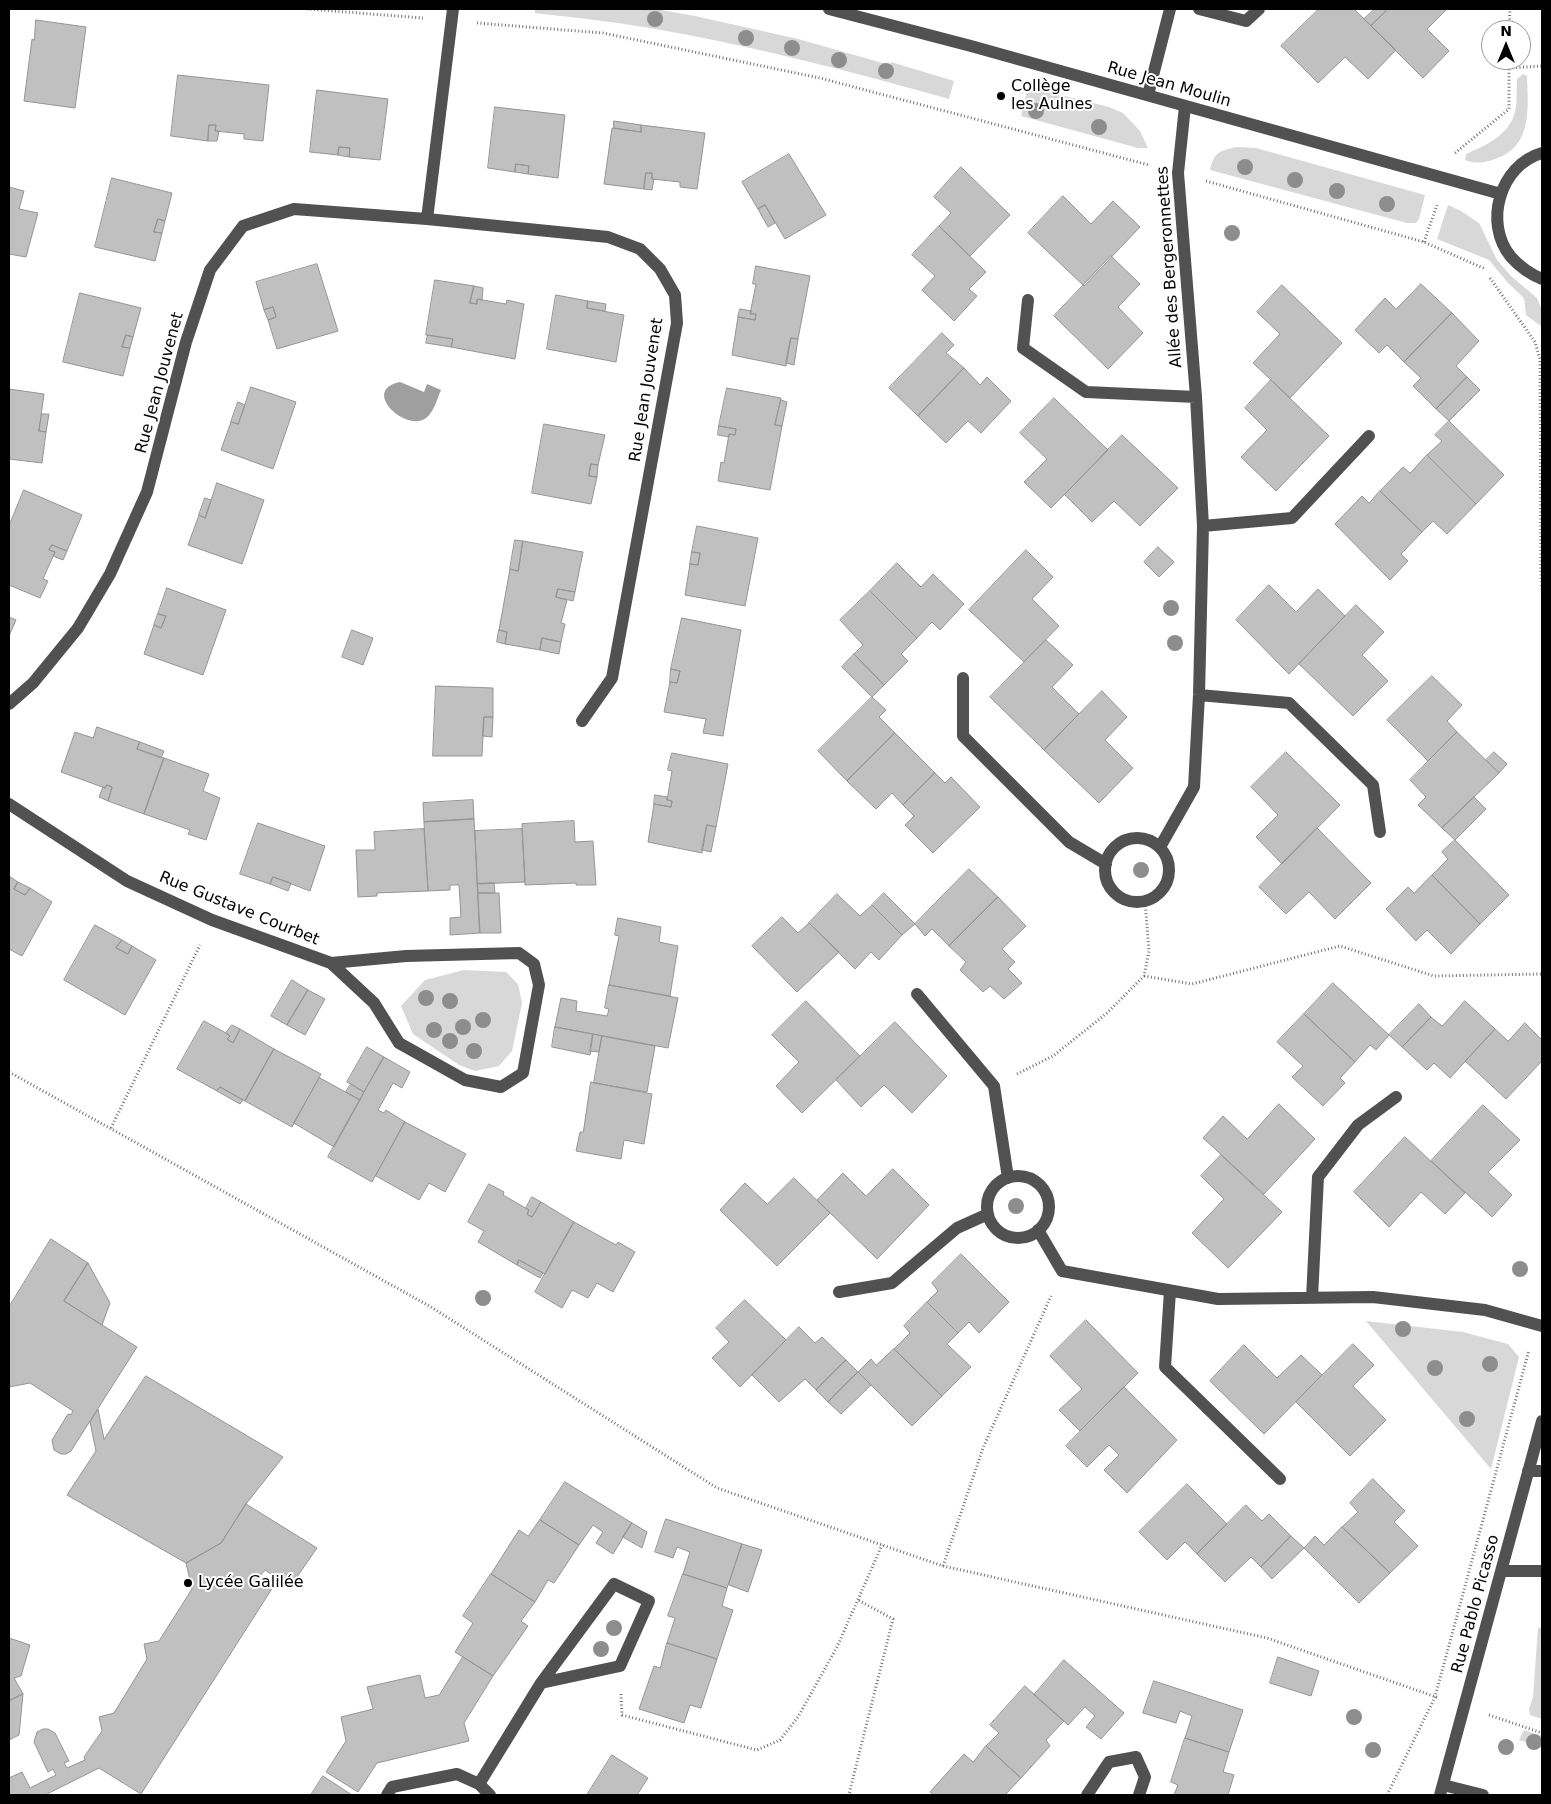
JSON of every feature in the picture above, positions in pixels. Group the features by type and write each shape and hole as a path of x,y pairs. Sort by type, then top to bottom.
{"street":[{"path":"427,219 453,9"},
{"name":"Rue Jean Moulin","path":"829,9 953,41 1501,194"},
{"path":"1148,95 1170,9"},
{"path":"1199,9 1246,20 1259,9"},
{"name":"Allée des Bergeronnettes","path":"1160,847 1194,787 1200,695 1204,526 1178,173 1186,106"},
{"path":"1542,153 1526,160 1506,181 1501,194 1497,215 1500,237 1510,256 1527,272 1542,279"},
{"name":"Rue Jean Jouvenet","path":"9,704 33,683 78,628 110,574 147,492 186,342 210,270 243,226 294,209 427,219 608,237 640,248 660,269 675,295 677,323 612,678 582,721"},
{"path":"1028,300 1022,348 1086,392 1196,397"},
{"path":"1204,526 1292,518 1368,436"},
{"path":"963,678 963,736 1069,842 1106,864"},
{"path":"1200,695 1289,703 1373,785 1380,832"},
{"name":"Rue Gustave Courbet","path":"9,804 127,881 212,920 330,963 374,1004 399,1043 465,1080 501,1087 523,1073 539,985 534,964 519,953 406,956 330,963"},
{"path":"1132,838 1142,838 1152,841 1160,847 1168,862 1168,878 1160,893 1145,901 1136,902 1118,896 1107,882 1105,873 1109,854 1115,846 1132,838"},
{"path":"917,994 994,1086 1008,1178"},
{"path":"1312,1298 1318,1177 1358,1125 1396,1097"},
{"path":"1018,1176 1029,1178 1038,1183 1045,1191 1049,1212 1045,1222 1030,1236 1009,1236 1000,1232 988,1214 989,1196 994,1188 1008,1178 1018,1176"},
{"path":"839,1292 892,1282 957,1228 988,1214"},
{"path":"1038,1230 1062,1271 1218,1299 1373,1297 1485,1310 1539,1325"},
{"path":"1170,1291 1165,1367 1280,1479"},
{"name":"Rue Pablo Picasso","path":"1442,1790 1542,1421"},
{"path":"1528,1471 1542,1471"},
{"path":"1502,1571 1542,1571"},
{"path":"479,1784 541,1683 614,1584 649,1601 620,1666 541,1683"},
{"path":"1087,1795 1109,1762 1136,1757 1146,1777 1139,1795"},
{"path":"387,1795 392,1787 456,1774 479,1784 490,1795"},
{"path":"1442,1790 1483,1795"}],"path":[{"path":"307,9 424,18"},
{"path":"469,22 603,33 820,78 1149,165"},
{"path":"1455,153 1509,109 1509,70"},
{"path":"1206,181 1424,242 1483,268 1534,342 1540,359 1542,590"},
{"path":"1424,242 1438,202"},
{"path":"994,1086 1053,1056 1107,1013 1144,976 1149,951 1145,901"},
{"path":"110,1128 212,920"},
{"path":"1144,976 1192,984 1340,946 1434,976 1542,974"},
{"path":"9,1072 431,1307 717,1488 943,1566 1267,1638 1395,1683"},
{"path":"943,1566 984,1448 1062,1271"},
{"path":"1387,1795 1435,1697 1539,1325"},
{"path":"620,1666 622,1715 757,1750 780,1740 798,1717 837,1647 882,1545"},
{"path":"850,1795 893,1619 858,1600"}],"shaded area":[{"path":"535,9 655,9 798,39 890,65 891,62 954,81 949,99 738,45 634,26 535,13"},
{"path":"1523,74 1527,76 1526,125 1516,145 1507,153 1495,159 1477,162 1465,160 1466,154 1495,139 1507,128 1514,115 1516,106 1517,79"},
{"path":"1028,87 1109,107 1123,113 1140,131 1148,148 1138,148 1021,116"},
{"path":"1237,147 1256,148 1425,195 1419,219 1416,223 1407,223 1210,170 1213,159 1218,153"},
{"path":"1448,205 1479,223 1497,260 1511,276 1537,298 1542,310 1542,327 1526,315 1524,298 1508,283 1489,260 1437,239"},
{"path":"400,382 424,392 427,384 441,390 433,409 426,418 418,421 408,420 390,409 385,401 384,393 389,386"},
{"path":"464,970 506,972 518,984 522,1003 512,1051 499,1066 475,1071 459,1065 413,1034 401,1006 425,980"},
{"path":"1366,1321 1463,1332 1508,1344 1519,1357 1491,1469"},
{"path":"1542,1627 1542,1719 1530,1715 1529,1709 1533,1697 1538,1628"},
{"path":"1524,1730 1542,1736 1542,1748 1519,1740"}],"building":[{"path":"1319,9 1354,9 1396,50 1368,79 1345,57 1318,83 1281,46"},
{"path":"1375,9 1388,9 1371,26 1364,19"},
{"path":"1388,9 1447,9 1427,29 1449,51 1423,78 1371,26"},
{"path":"36,20 86,27 75,108 24,101"},
{"path":"178,75 269,85 263,141 244,139 244,134 215,131 216,125 209,125 208,141 171,136"},
{"path":"317,90 388,99 380,160 349,157 350,148 339,147 338,155 310,152"},
{"path":"495,107 565,115 558,178 528,174 529,166 516,164 515,172 488,168"},
{"path":"614,121 641,125 641,132 614,128"},
{"path":"209,125 216,125 215,131 219,131 217,141 208,141"},
{"path":"641,125 705,133 697,189 680,187 680,182 652,179 652,173 646,173 644,189 604,184 612,128 641,132"},
{"path":"339,147 350,148 349,157 338,155"},
{"path":"789,154 826,215 785,239 765,205 758,209 742,182"},
{"path":"516,164 529,166 528,174 515,172"},
{"path":"961,167 1010,215 970,256 939,226 951,213 934,197"},
{"path":"646,173 652,173 652,179 654,179 652,190 644,189"},
{"path":"112,178 172,193 165,221 158,219 154,232 162,233 155,261 95,247"},
{"path":"9,187 24,191 19,209 38,213 26,257 9,254"},
{"path":"1063,196 1091,224 1113,201 1140,227 1084,286 1028,233"},
{"path":"765,205 775,223 768,227 758,209"},
{"path":"158,219 165,221 162,233 154,232"},
{"path":"939,226 986,272 969,289 977,296 954,321 922,290 935,276 912,255"},
{"path":"1111,256 1140,284 1118,307 1143,333 1108,369 1054,316"},
{"path":"317,264 338,331 277,349 268,320 276,317 273,307 264,310 256,282"},
{"path":"756,266 810,276 798,339 791,338 786,366 732,355 738,317 755,320 756,314 750,314 756,284 753,284"},
{"path":"435,280 474,286 470,303 477,304 477,299 506,304 507,300 524,304 515,359 451,347 453,339 426,335"},
{"path":"1421,284 1452,313 1404,362 1387,345 1379,353 1355,330 1385,298 1396,309"},
{"path":"1282,285 1342,343 1290,398 1253,363 1280,334 1257,312"},
{"path":"474,286 483,288 482,300 477,299 477,304 470,303"},
{"path":"80,293 141,308 133,337 126,335 122,347 130,348 123,376 63,362"},
{"path":"556,295 588,301 587,308 624,315 616,362 547,349"},
{"path":"588,301 606,304 605,311 587,308"},
{"path":"273,307 276,317 268,320 264,310"},
{"path":"740,309 752,311 750,314 756,314 755,320 738,317"},
{"path":"1452,313 1479,341 1456,366 1467,377 1436,409 1413,386 1421,378 1404,362"},
{"path":"942,333 954,345 946,353 964,368 918,416 889,388"},
{"path":"126,335 133,337 130,348 122,347"},
{"path":"428,335 453,339 451,347 426,343"},
{"path":"791,338 798,339 794,365 786,363"},
{"path":"964,368 980,385 987,377 1011,401 981,433 968,421 946,443 918,416"},
{"path":"1467,377 1480,390 1449,421 1436,409"},
{"path":"1271,380 1329,436 1276,491 1241,457 1267,430 1245,408"},
{"path":"251,387 296,402 273,469 221,450 231,422 238,424"},
{"path":"727,388 781,398 775,425 782,426 770,490 718,481 721,462 724,463 729,434 735,435 736,429 719,426"},
{"path":"9,389 44,394 39,431 46,432 42,463 9,459"},
{"path":"1054,398 1108,450 1051,508 1024,482 1047,459 1020,433"},
{"path":"781,400 787,402 782,426 775,425"},
{"path":"238,402 245,405 238,424 231,422"},
{"path":"42,414 49,414 46,432 39,431"},
{"path":"1449,421 1504,475 1476,504 1427,455 1442,441 1435,435"},
{"path":"544,424 605,435 598,465 591,464 589,476 597,477 591,504 532,493"},
{"path":"719,426 736,429 735,435 729,434 729,437 718,435"},
{"path":"1122,435 1178,488 1140,526 1114,501 1092,522 1065,495"},
{"path":"1427,455 1476,504 1447,534 1433,521 1422,532 1380,491 1403,467 1410,473"},
{"path":"591,464 598,465 597,477 589,476"},
{"path":"217,483 264,500 242,564 188,545 199,515 205,518"},
{"path":"24,490 82,515 67,551 52,545 49,550 55,552 43,579 48,581 40,598 9,585 9,526"},
{"path":"1380,491 1422,532 1401,554 1408,561 1390,580 1335,524 1362,496 1369,503"},
{"path":"205,498 211,500 205,518 199,515"},
{"path":"697,526 758,538 745,606 685,595 690,564 698,565 700,553 692,552"},
{"path":"515,540 523,541 518,571 510,569"},
{"path":"523,541 583,552 575,592 558,589 556,597 567,600 561,623 565,624 561,642 542,638 540,650 505,644 507,632 499,630 510,569 518,571"},
{"path":"52,545 67,551 63,560 53,556 55,552 49,550"},
{"path":"1158,547 1174,562 1159,577 1144,562"},
{"path":"1026,550 1053,577 1032,599 1059,626 1024,662 969,610"},
{"path":"692,552 700,553 698,565 690,564"},
{"path":"897,563 921,587 933,574 964,604 940,630 932,622 917,638 870,591"},
{"path":"1269,585 1296,612 1318,589 1345,616 1289,674 1236,620"},
{"path":"167,588 226,610 203,675 144,654 154,625 161,628 166,616 158,614"},
{"path":"558,589 575,592 573,601 556,597"},
{"path":"870,591 917,638 901,654 908,661 884,685 854,654 863,645 840,620"},
{"path":"1356,605 1384,632 1362,655 1388,681 1353,716 1299,664"},
{"path":"158,614 166,616 161,628 154,625"},
{"path":"9,617 16,620 9,636"},
{"path":"682,618 741,630 723,736 703,733 706,719 664,712 670,682 677,683 680,671 671,669"},
{"path":"352,630 373,638 363,665 342,657"},
{"path":"499,630 507,632 505,644 497,642"},
{"path":"542,638 561,642 559,654 540,650"},
{"path":"1046,640 1073,665 1052,687 1079,714 1044,750 990,697"},
{"path":"854,654 884,685 872,697 842,667"},
{"path":"671,669 680,671 677,683 670,682"},
{"path":"1432,676 1462,705 1447,721 1457,732 1428,761 1387,720"},
{"path":"436,686 493,688 493,717 484,717 482,756 433,756"},
{"path":"1102,691 1127,717 1105,740 1133,768 1099,803 1044,750"},
{"path":"872,697 886,710 879,717 895,733 847,781 818,751"},
{"path":"484,717 493,717 492,737 483,736"},
{"path":"97,727 140,742 137,749 164,758 144,814 108,801 112,787 107,785 105,788 61,772 75,732 93,738"},
{"path":"1457,732 1499,773 1442,828 1418,805 1426,797 1410,780"},
{"path":"895,733 935,773 903,805 892,793 876,809 847,781"},
{"path":"140,742 164,751 161,758 137,749"},
{"path":"1286,752 1340,805 1282,864 1256,837 1278,815 1251,787"},
{"path":"1494,752 1507,764 1499,773 1486,760"},
{"path":"672,753 728,764 716,827 707,825 702,853 648,842 654,804 671,807 672,801 667,800 672,771 668,770"},
{"path":"164,758 209,774 203,791 220,798 206,840 188,834 190,830 144,814"},
{"path":"935,773 945,783 951,777 980,807 933,853 905,825 914,816 903,805"},
{"path":"107,785 112,787 108,801 99,797 103,787 105,788"},
{"path":"655,795 667,797 667,800 672,801 671,807 654,804"},
{"path":"1474,797 1486,809 1455,840 1442,828"},
{"path":"473,800 474,819 424,822 423,803"},
{"path":"474,819 480,933 450,935 450,918 461,917 459,885 450,885 450,890 428,891 424,822"},
{"path":"574,821 575,842 593,841 596,885 576,885 576,883 525,885 522,824"},
{"path":"258,823 325,846 310,891 273,877 270,884 240,874"},
{"path":"707,825 716,827 711,852 702,850"},
{"path":"1317,828 1371,883 1335,919 1309,892 1286,914 1259,887"},
{"path":"424,829 428,891 377,893 377,896 358,897 356,850 375,850 374,832"},
{"path":"522,829 525,882 477,884 475,831"},
{"path":"1455,840 1509,895 1480,924 1432,875 1448,859 1442,852"},
{"path":"969,869 998,897 949,946 932,929 925,936 915,924"},
{"path":"1432,875 1480,924 1451,954 1427,930 1416,941 1386,909 1408,887 1414,893"},
{"path":"9,876 18,882 14,889 25,895 30,888 52,902 22,956 9,949"},
{"path":"273,877 291,883 288,891 270,884"},
{"path":"18,882 30,888 25,895 14,889"},
{"path":"494,883 495,893 478,893 477,884"},
{"path":"478,893 499,893 501,933 480,933"},
{"path":"884,893 915,924 902,935 872,905"},
{"path":"837,894 860,916 872,905 902,935 879,960 871,952 855,969 809,923"},
{"path":"998,897 1026,926 1002,949 1015,962 1008,969 1022,983 1004,999 990,986 983,992 960,970 966,962 949,946"},
{"path":"782,917 798,933 809,923 839,952 797,992 752,946"},
{"path":"618,918 661,927 659,942 678,946 670,996 609,985 619,936 615,935"},
{"path":"95,925 122,940 116,948 128,954 132,946 156,960 125,1015 64,980"},
{"path":"122,940 132,946 128,954 116,948"},
{"path":"292,980 308,990 287,1025 271,1016"},
{"path":"1333,983 1389,1035 1376,1050 1370,1045 1355,1062 1304,1014"},
{"path":"609,985 678,998 668,1048 555,1027 561,998 577,1001 576,1011 607,1016 609,1009 605,1008"},
{"path":"308,990 325,999 305,1035 287,1025"},
{"path":"806,1001 860,1056 802,1113 776,1086 799,1062 772,1035"},
{"path":"1465,1001 1495,1029 1450,1078 1434,1063 1427,1070 1402,1047 1431,1017 1442,1026"},
{"path":"1419,1004 1431,1017 1402,1047 1389,1035"},
{"path":"1304,1014 1355,1062 1340,1078 1345,1083 1323,1106 1292,1077 1303,1066 1277,1042"},
{"path":"204,1021 230,1036 227,1039 233,1043 240,1029 274,1049 245,1101 220,1087 217,1091 177,1069"},
{"path":"895,1022 947,1076 912,1113 884,1085 861,1107 836,1080"},
{"path":"1525,1023 1542,1040 1542,1061 1506,1099 1465,1061 1495,1029 1508,1041"},
{"path":"232,1025 240,1029 233,1043 227,1039 230,1036 226,1033"},
{"path":"555,1027 593,1034 590,1055 552,1047"},
{"path":"593,1034 602,1036 599,1052 590,1051"},
{"path":"602,1036 655,1046 647,1092 594,1083"},
{"path":"367,1047 384,1057 364,1092 347,1082"},
{"path":"274,1049 321,1074 292,1127 245,1101"},
{"path":"384,1057 410,1072 402,1088 393,1083 378,1110 384,1113 386,1110 405,1122 372,1182 328,1157"},
{"path":"320,1078 360,1100 334,1147 294,1123"},
{"path":"591,1082 652,1094 644,1144 624,1140 621,1159 576,1151 580,1132 583,1132"},
{"path":"351,1084 364,1092 360,1100 346,1092"},
{"path":"220,1087 243,1100 240,1104 217,1091"},
{"path":"1279,1104 1315,1139 1264,1194 1203,1138 1223,1116 1247,1139"},
{"path":"1483,1105 1520,1140 1488,1172 1512,1195 1492,1217 1431,1161"},
{"path":"405,1122 466,1154 445,1192 429,1183 419,1200 376,1176"},
{"path":"1405,1137 1465,1193 1445,1214 1421,1192 1389,1227 1354,1192"},
{"path":"1221,1155 1282,1212 1228,1268 1192,1233 1224,1199 1201,1176"},
{"path":"893,1169 929,1205 877,1259 817,1200 843,1173 866,1196"},
{"path":"794,1178 830,1213 777,1266 720,1210 745,1183 767,1204"},
{"path":"489,1184 504,1192 503,1195 529,1210 527,1214 532,1217 541,1202 574,1222 545,1274 519,1260 517,1265 478,1242 484,1231 468,1222"},
{"path":"532,1197 541,1202 532,1217 527,1214 529,1210 526,1208"},
{"path":"574,1222 616,1245 618,1242 635,1252 613,1292 597,1283 588,1298 572,1290 562,1308 535,1292"},
{"path":"51,1239 88,1263 64,1301 137,1347 71,1451 66,1454 61,1454 54,1450 52,1440 68,1414 71,1415 73,1411 30,1383 9,1387 9,1307"},
{"path":"961,1254 1009,1302 979,1333 969,1322 958,1333 927,1302 938,1291 932,1283"},
{"path":"519,1260 543,1273 540,1278 517,1265"},
{"path":"88,1263 110,1303 102,1325 64,1301"},
{"path":"745,1300 786,1340 740,1387 712,1358 729,1342 716,1328"},
{"path":"927,1302 958,1333 947,1344 971,1367 942,1396 894,1349 910,1333 904,1326"},
{"path":"1086,1320 1138,1373 1080,1431 1059,1410 1082,1389 1050,1356"},
{"path":"799,1327 815,1343 822,1337 846,1360 816,1390 805,1379 779,1402 752,1375"},
{"path":"1353,1344 1374,1365 1353,1386 1386,1420 1350,1456 1296,1402"},
{"path":"1244,1345 1277,1378 1301,1355 1322,1375 1264,1434 1210,1381"},
{"path":"894,1349 942,1396 912,1426 858,1372 871,1359 876,1365"},
{"path":"846,1360 858,1372 828,1402 816,1390"},
{"path":"858,1372 871,1385 841,1414 828,1402"},
{"path":"146,1376 283,1457 246,1504 221,1543 186,1563 67,1495 96,1451 90,1422 98,1409 104,1439"},
{"path":"1124,1387 1177,1440 1127,1493 1104,1470 1119,1455 1109,1445 1087,1467 1066,1446"},
{"path":"1373,1479 1405,1511 1394,1522 1418,1546 1390,1573 1342,1527 1358,1512 1350,1503"},
{"path":"565,1482 632,1523 613,1554 596,1543 603,1532 593,1525 579,1545 540,1520"},
{"path":"1187,1484 1227,1524 1197,1554 1185,1542 1167,1560 1139,1532"},
{"name":"Lycée Galilée","path":"246,1504 317,1548 290,1587 265,1570 259,1577 273,1587 141,1794 99,1768 45,1795 9,1795 9,1778 22,1772 30,1788 56,1775 53,1769 48,1772 34,1742 37,1732 43,1729 48,1729 55,1733 69,1761 64,1763 67,1768 85,1760 84,1757 102,1731 99,1717 114,1713 147,1659 144,1644 159,1641 192,1589 186,1563 221,1543"},
{"path":"1246,1505 1262,1521 1269,1514 1291,1536 1261,1567 1251,1557 1225,1582 1197,1554"},
{"path":"666,1519 742,1544 727,1588 683,1574 690,1552 677,1547 673,1558 655,1552"},
{"path":"540,1520 579,1545 554,1583 548,1580 535,1602 491,1574 519,1530 528,1536"},
{"path":"632,1523 647,1532 642,1548 623,1537"},
{"path":"1342,1527 1390,1573 1359,1603 1304,1548 1315,1536 1324,1545"},
{"path":"1291,1536 1304,1548 1272,1579 1261,1567"},
{"path":"742,1544 762,1550 748,1592 729,1585"},
{"path":"491,1574 535,1602 521,1621 528,1626 493,1676 455,1652 473,1623 463,1616"},
{"path":"683,1574 727,1588 722,1606 733,1610 717,1659 667,1643 675,1618 668,1616"},
{"path":"9,1638 30,1645 21,1676 14,1678 23,1694 9,1701"},
{"path":"667,1643 717,1659 701,1708 690,1705 684,1723 639,1709 654,1666 660,1668"},
{"path":"463,1657 493,1676 464,1723 469,1741 377,1763 358,1792 326,1772 346,1741 341,1717 373,1709 367,1687 420,1675 425,1698 439,1695"},
{"path":"1278,1657 1319,1671 1311,1696 1270,1683"},
{"path":"1064,1660 1124,1713 1101,1739 1086,1727 1095,1716 1085,1707 1068,1725 1034,1695"},
{"path":"1154,1681 1243,1710 1229,1752 1185,1738 1192,1716 1180,1711 1176,1723 1143,1713"},
{"path":"1025,1686 1064,1721 1046,1740 1050,1746 1021,1778 986,1746 999,1733 990,1725"},
{"path":"23,1694 19,1735 9,1740 9,1701"},
{"path":"1185,1738 1229,1752 1223,1772 1234,1775 1228,1795 1174,1795 1178,1785 1171,1782"},
{"path":"986,1746 1021,1778 1005,1795 934,1795 930,1792 964,1754 973,1762"},
{"path":"612,1755 648,1778 637,1795 587,1795"},
{"path":"323,1776 352,1795 311,1795"}],"place":[{"name":"Collège les Aulnes","path":"1001,96"},
{"name":"Lycée Galilée","path":"188,1583"}]}
